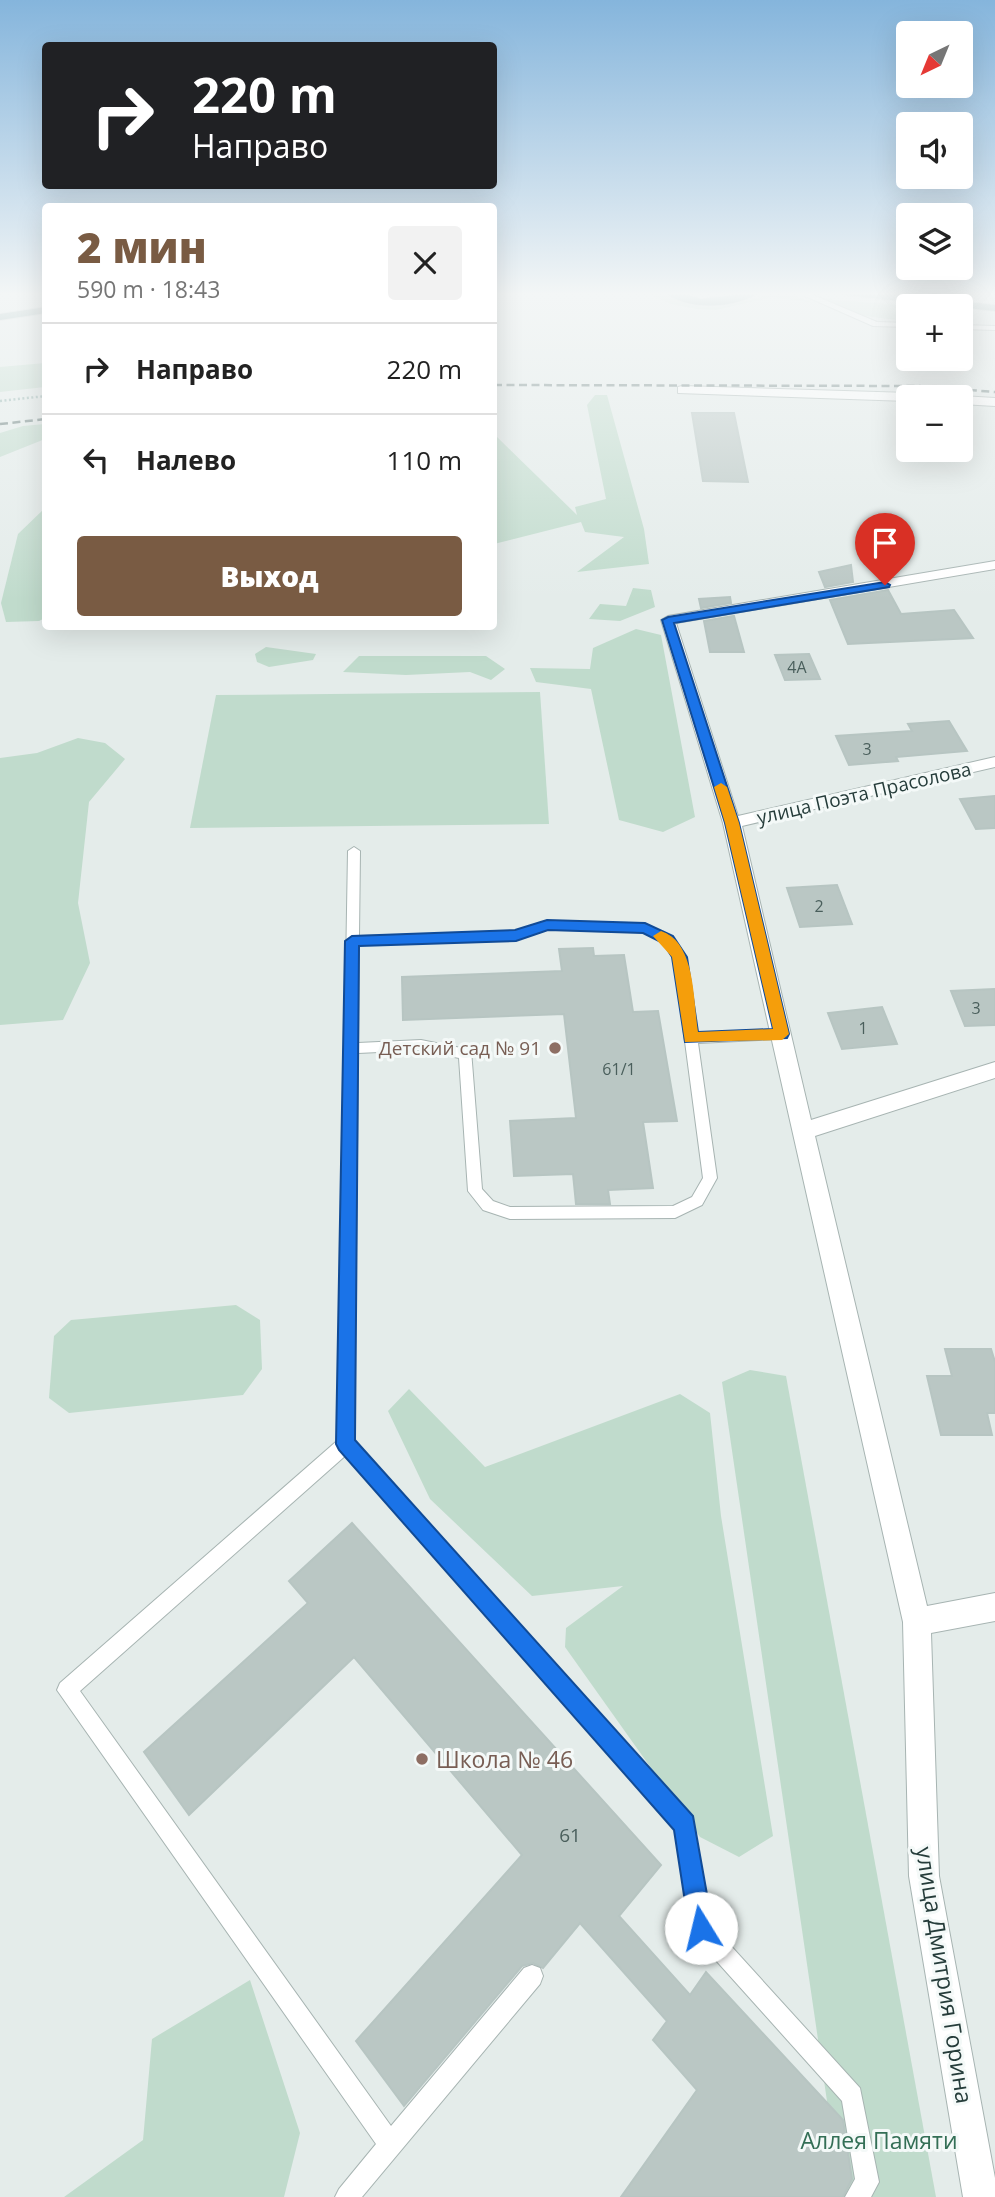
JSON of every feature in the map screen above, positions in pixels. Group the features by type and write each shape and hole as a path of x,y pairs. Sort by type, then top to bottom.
{"street":[{"path":"683,395 896,397"},
{"path":"973,401 995,402"},
{"name":"улица Дмитрия Горина","path":"981,2197 924,1876 917,1622 732,823 668,620 995,565"},
{"name":"улица Поэта Прасолова","path":"732,823 995,762"},
{"path":"804,1131 995,1070"},
{"path":"917,1622 995,1607"}],"lane":[{"path":"354,851 346,1444 685,1824 701,1928 852,2096 867,2182 857,2197"},
{"path":"352,941 516,936 547,925 645,928 668,940 680,957 710,1178 697,1201 675,1212 510,1213 488,1206 475,1191 466,1054 421,1045 352,1048"},
{"path":"691,1038 782,1034"},
{"path":"346,1444 67,1690 391,2144"},
{"path":"347,2197 532,1976"}],"path":[{"path":"0,401 42,396"}],"green space":[{"path":"595,395 607,395 644,529 649,564 577,572 624,537 585,532 581,522 497,543 497,437 577,515 575,507 606,499 587,405"},
{"path":"42,424 42,440 0,457 0,433 23,426"},
{"path":"42,511 42,620 39,621 6,622 1,603 18,534"},
{"path":"633,588 651,590 655,607 620,621 589,619 600,604 626,606"},
{"path":"636,629 661,635 695,817 663,832 619,820 591,689 536,682 530,668 590,669 593,648"},
{"path":"266,647 316,654 313,660 269,667 257,662 255,654"},
{"path":"359,656 486,656 505,669 491,680 470,672 406,675 343,672"},
{"path":"540,692 549,824 190,828 216,695"},
{"path":"78,738 105,743 125,759 89,802 78,903 90,963 63,1020 0,1025 0,758 37,753"},
{"path":"236,1305 260,1320 262,1369 243,1395 69,1413 49,1398 54,1336 71,1320"},
{"name":"Аллея Памяти","path":"750,1370 786,1376 936,2197 841,2197 722,1382"},
{"path":"409,1389 485,1467 680,1394 710,1413 721,1516 773,1836 739,1857 700,1837 565,1647 566,1628 623,1586 532,1596 430,1499 388,1411"},
{"path":"250,1980 300,2133 284,2197 64,2197 143,2140 152,2039"}],"building":[{"path":"692,413 734,413 748,482 703,481"},
{"path":"851,565 853,582 825,587 819,572"},
{"path":"888,590 901,614 954,610 973,638 848,644 830,600"},
{"path":"730,597 731,603 701,608 699,599"},
{"path":"734,616 744,652 710,652 704,621"},
{"path":"809,654 820,679 785,680 775,655"},
{"path":"949,721 967,751 896,757 898,761 849,765 836,736 912,731 908,724"},
{"path":"995,796 995,828 976,829 960,799"},
{"path":"837,885 852,924 800,927 787,888"},
{"path":"593,948 594,956 624,955 633,1012 658,1011 677,1121 643,1122 653,1188 608,1190 610,1204 576,1204 573,1174 514,1176 510,1121 576,1118 564,1014 403,1020 402,977 562,971 559,949"},
{"path":"995,989 995,1025 965,1026 951,991"},
{"path":"882,1007 897,1044 842,1049 828,1013"},
{"path":"945,1349 991,1349 995,1362 995,1413 987,1413 992,1435 941,1435 927,1376 952,1376"},
{"path":"352,1523 661,1865 619,1916 690,1995 706,1972 843,2120 852,2179 843,2197 621,2197 697,2090 653,2040 667,2021 580,1923 543,1968 533,1963 522,1966 404,2106 356,2041 522,1855 354,1657 189,1815 144,1752 308,1603 289,1581"}],"railway":[{"path":"0,424 42,419"}],"slow traffic":[{"path":"661,936 668,940 680,957 691,1038 782,1034 721,787"}],"place":[{"name":"Детский сад № 91","path":"555,1048"},
{"name":"Школа № 46","path":"422,1759"}],"route":[{"path":"701,1928 685,1824 346,1444 352,941 516,936 547,925 645,928 668,940 680,957 691,1038 782,1034 732,823 668,620 885,585"}]}
